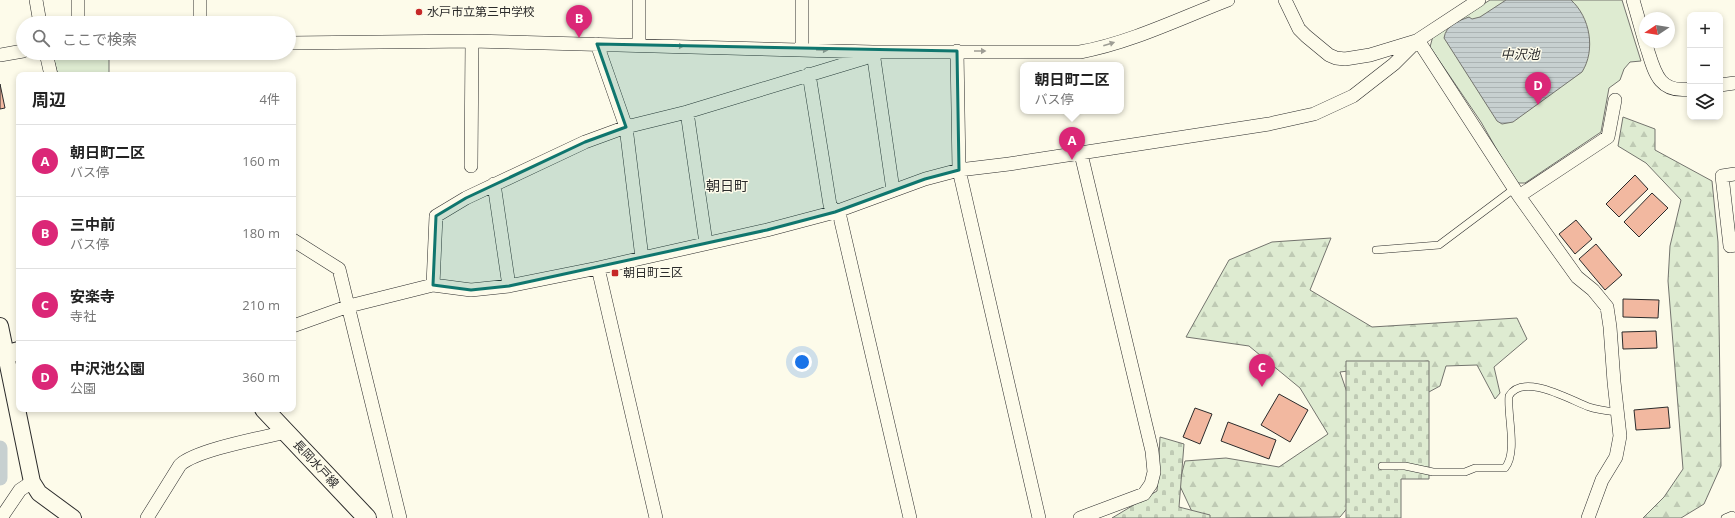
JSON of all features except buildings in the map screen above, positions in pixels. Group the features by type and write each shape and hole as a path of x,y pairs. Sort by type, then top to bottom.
{"main road":[{"name":"長岡水戸線","path":"267,412 367,518"}],"street":[{"path":"36,0 39,16"},
{"path":"78,0 78,16"},
{"path":"200,0 200,16"},
{"path":"639,0 639,45"},
{"path":"802,0 802,50"},
{"path":"296,43 472,42 873,52 1080,52 1091,50 1139,34 1228,0"},
{"path":"1285,0 1299,29 1329,55 1336,58 1345,59 1370,55 1418,40"},
{"path":"296,325 349,306 433,285 471,290 508,286 598,268 767,230 835,212 925,179 959,170 1081,154 1269,124 1314,114 1353,96 1394,64 1418,40 1479,0"},
{"path":"1632,0 1639,23"},
{"path":"1418,40 1517,192 1577,277 1593,290 1607,307 1620,436 1616,456 1602,480 1588,518"},
{"path":"471,166 472,42"},
{"path":"598,44 626,127 642,258"},
{"path":"1647,48 1656,75 1666,86 1678,90 1687,89"},
{"path":"957,51 959,170 1039,518"},
{"path":"0,55 16,52"},
{"path":"433,285 436,216 466,198 585,142 626,127 687,112 865,58 873,52"},
{"path":"873,52 893,190"},
{"path":"48,60 50,72"},
{"path":"809,74 830,205 840,217 910,518"},
{"path":"1723,85 1735,83"},
{"path":"1517,192 1608,137 1615,100"},
{"path":"687,112 706,243"},
{"path":"1080,518 1144,494 1152,484 1154,472 1152,451 1081,154"},
{"path":"1735,174 1722,176 1730,246 1735,245"},
{"path":"494,184 508,286"},
{"path":"296,242 339,269 400,518"},
{"path":"598,268 656,518"},
{"path":"0,326 8,354 16,397"},
{"path":"19,412 32,482 39,493 73,518"},
{"path":"147,518 180,465 185,461 202,453 286,432"},
{"path":"1,518 20,490 32,482"}],"lane":[{"path":"1376,250 1439,245 1517,192"},
{"path":"1382,466 1405,466 1433,472 1465,472 1475,468 1505,468 1511,454 1509,396 1512,390 1520,387 1530,387 1563,394 1590,407 1617,412"},
{"path":"1724,518 1732,516 1735,517"}],"highlighted area":[{"path":"597,44 957,51 959,170 925,179 835,212 767,230 509,286 471,290 433,285 436,216 466,198 585,142 626,127"}],"green space":[{"path":"1490,0 1622,0 1641,61 1630,62 1624,69 1620,80 1609,88 1601,132 1525,183 1516,183 1481,122 1430,47 1433,36"},
{"path":"54,60 109,60 109,72 57,72"},
{"path":"1623,117 1655,129 1655,150 1712,181 1718,242 1721,466 1704,504 1681,518 1643,518 1664,497 1683,469 1668,281 1670,246 1681,200 1646,163 1618,146"},
{"path":"1331,238 1310,290 1372,327 1517,318 1527,339 1494,367 1500,393 1495,399 1477,365 1446,366 1440,386 1427,393 1428,361 1340,372 1351,404 1372,478 1340,517 1195,518 1179,484 1185,461 1226,458 1279,467 1328,434 1300,388 1249,346 1186,337 1229,260 1272,242"},
{"path":"1346,361 1429,361 1429,479 1401,479 1401,518 1346,518"},
{"path":"1160,437 1184,444 1179,507 1210,515 1210,518 1112,518 1157,491"}],"water":[{"name":"中沢池","path":"1506,0 1571,0 1578,7 1587,24 1590,44 1589,54 1582,72 1513,122 1502,124 1497,121 1444,38 1447,30 1453,24 1469,17 1472,19 1480,17"}],"waterway":[{"path":"0,448 0,478"}],"place":[{"name":"水戸市立第三中学校","path":"419,12"},
{"name":"三中前","path":"579,38"},
{"name":"中沢池公園","path":"1538,105"},
{"name":"朝日町二区","path":"1072,160"},
{"name":"朝日町三区","path":"615,273"},
{"name":"安楽寺","path":"1262,387"}],"district":[{"name":"朝日町","path":"727,186"}]}
